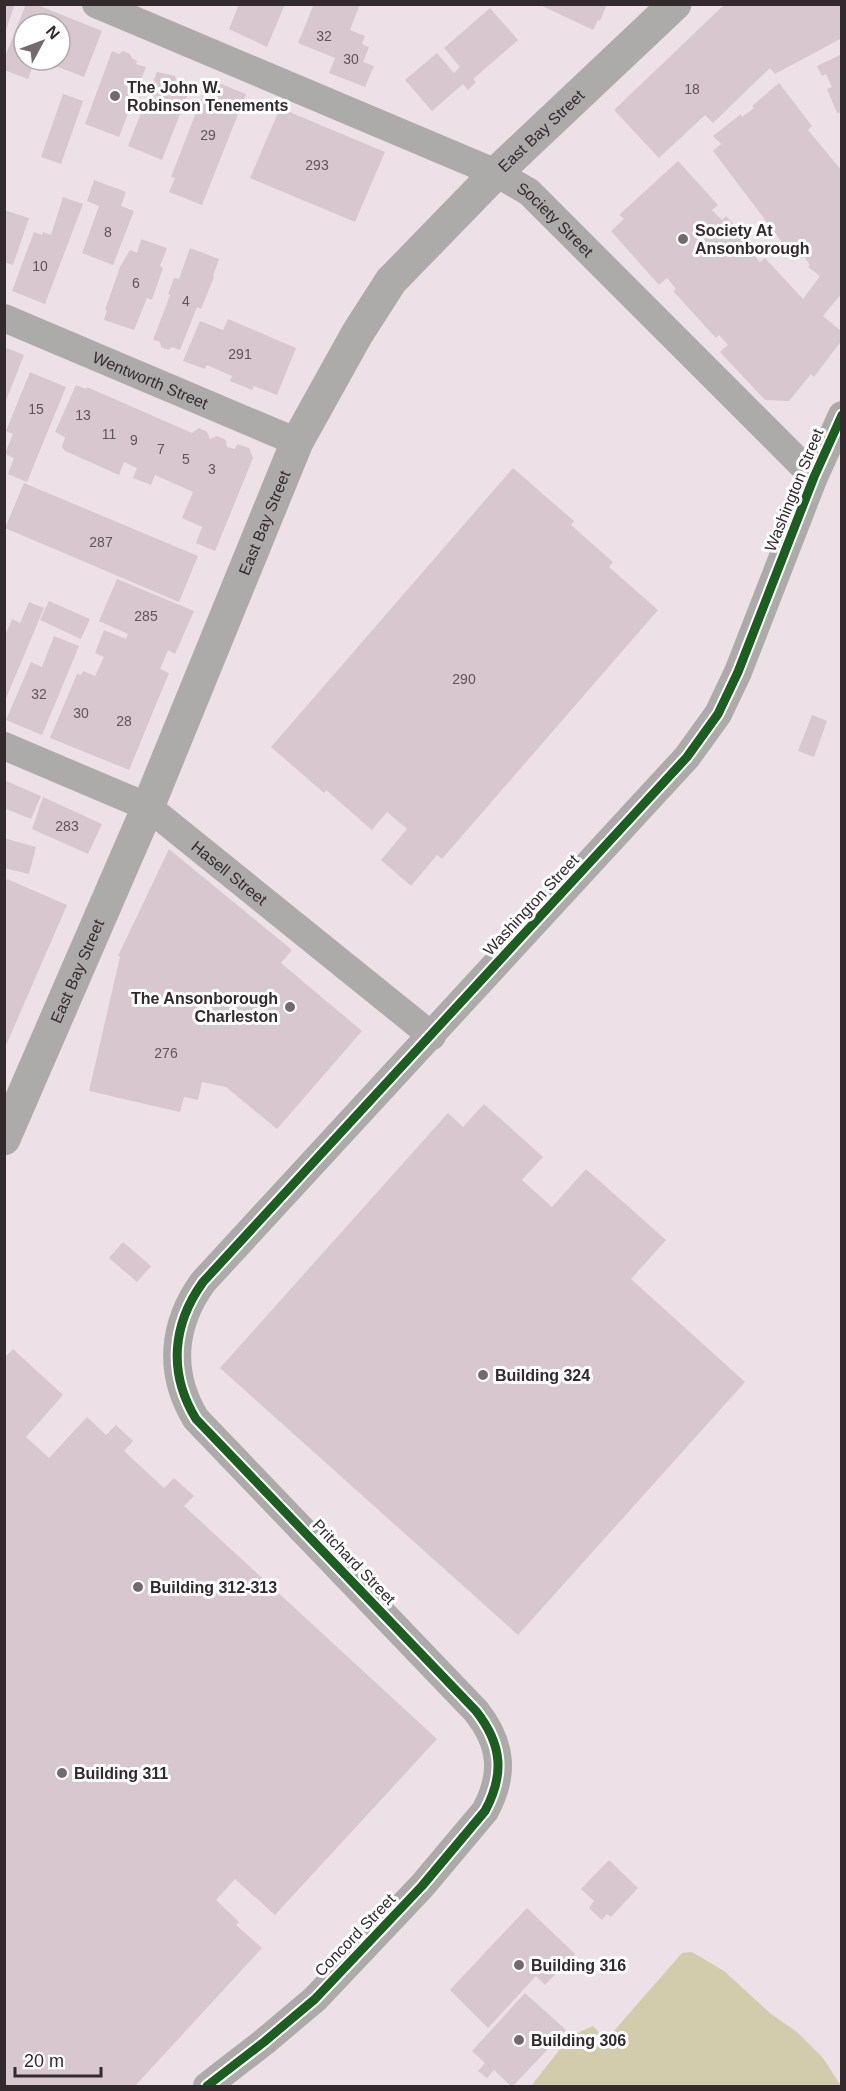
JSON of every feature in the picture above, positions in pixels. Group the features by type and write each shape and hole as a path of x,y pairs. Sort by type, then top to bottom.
{"street":[{"name":"Society Street","path":"96,4 496,173 529,192 814,477"},
{"name":"East Bay Street","path":"4,1139 148,807 297,442 357,334 391,281 496,173 675,4"},
{"name":"Wentworth Street","path":"4,318 297,442"},
{"name":"Washington Street","path":"177,1367 179,1330 192,1297 203,1282 687,757 718,714 738,672 814,477 842,415"},
{"name":"Hasell Street","path":"4,746 148,807 432,1036"},
{"name":"Pritchard Street","path":"177,1367 186,1402 196,1419 476,1711 493,1736 497,1749 499,1766 497,1781"},
{"name":"Concord Street","path":"207,2086 315,1999 455,1849 485,1811 493,1796 497,1781"}],"shaded area":[{"path":"692,1952 724,1971 771,2014 797,2032 823,2058 841,2086 532,2085 570,2036 593,2026 606,2040 682,1953"}],"building":[{"path":"4,4 15,4 5,33"},
{"path":"26,4 35,4 55,12 23,12"},
{"path":"239,4 285,4 267,47 229,29"},
{"path":"314,4 360,4 350,30 365,36 362,44 369,47 363,62 374,66 365,87 329,73 335,58 298,43"},
{"path":"538,4 607,4 600,21 598,20 593,30"},
{"path":"725,4 840,4 842,7 842,38 775,74 770,68 713,123 705,115 659,158 614,110"},
{"path":"490,8 518,40 473,79 476,82 468,90 463,84 432,111 405,80 437,53 454,73 460,67 444,48"},
{"path":"72,19 102,31 84,77 71,72"},
{"path":"12,39 12,72 31,72 28,79 4,70 4,59"},
{"name":"The John W. Robinson Tenements","path":"112,51 119,54 123,51 130,54 137,61 136,64 146,67 119,137 85,124"},
{"path":"842,54 842,112 837,113 827,89 832,87 826,74 822,76 817,66"},
{"path":"157,72 175,76 182,82 181,85 190,89 162,160 128,146"},
{"path":"209,79 246,94 202,205 169,192 175,178 171,177"},
{"name":"Society At Ansonborough","path":"779,83 812,126 808,130 842,171 842,293 823,316 842,332 842,340 814,377 811,374 789,401 765,400 720,352 728,345 719,335 716,338 673,291 676,289 667,278 659,285 611,231 624,219 619,215 678,161 718,205 712,210 722,220 726,216 755,247 750,251 760,262 765,258 803,299 820,276 808,267 810,265 804,256 798,259 791,248 788,250 713,151 721,144 713,136 741,114 742,117 754,108 752,106"},
{"path":"63,94 83,101 61,164 41,157"},
{"path":"280,108 385,152 355,222 250,178"},
{"path":"94,180 126,192 121,206 134,211 113,265 82,253 99,206 87,201"},
{"path":"63,197 83,204 45,304 12,291 34,232 51,235"},
{"path":"4,210 29,218 13,265 4,262"},
{"path":"141,239 167,248 152,300 147,298 134,330 104,320 107,310 105,310 120,267 130,250 137,253"},
{"path":"190,248 219,259 201,309 197,307 180,350 172,347 168,350 161,347 160,342 153,340 174,278 179,279"},
{"path":"228,319 296,348 277,395 254,386 252,390 230,381 232,376 207,365 205,369 183,361 200,321 223,330"},
{"path":"4,347 24,355 5,403 4,403"},
{"path":"30,372 66,387 27,482 8,474 14,458 5,454 13,434 6,431"},
{"path":"76,385 86,389 87,387 192,433 199,428 207,432 210,439 217,436 226,440 227,447 235,449 237,444 249,448 253,458 215,551 196,543 202,527 182,518 193,492 155,475 151,485 133,478 137,468 124,462 119,475 65,451 62,447 65,437 55,432"},
{"path":"513,468 574,521 571,525 613,562 609,567 658,610 442,859 437,855 411,886 381,860 407,829 387,812 372,830 326,790 324,793 271,747"},
{"path":"24,483 198,556 179,602 5,528"},
{"path":"117,579 194,611 175,654 168,650 160,669 169,673 129,770 50,738 77,674 81,675 83,671 95,676 104,657 95,653 104,630 126,639 128,634 99,621"},
{"path":"49,601 90,619 81,639 40,620"},
{"path":"29,602 44,608 4,703 4,638 12,619 20,623"},
{"path":"54,636 79,646 42,735 6,720 31,662 42,667"},
{"path":"812,715 827,721 814,757 798,751"},
{"path":"4,780 41,796 31,819 4,808"},
{"path":"43,797 102,824 88,854 32,829"},
{"path":"4,838 36,847 29,874 4,868"},
{"path":"169,849 292,950 281,963 362,1031 277,1129 226,1087 202,1082 198,1100 184,1097 180,1112 89,1091 120,957 118,956"},
{"path":"7,879 67,905 4,1050 4,885"},
{"name":"Building 324","path":"484,1104 543,1157 522,1180 552,1207 586,1169 666,1240 631,1279 745,1382 518,1635 220,1368 448,1113 463,1127"},
{"path":"123,1242 151,1266 137,1282 109,1258"},
{"name":"Building 312-313","path":"13,1349 63,1395 26,1437 49,1458 87,1417 106,1435 116,1425 133,1441 124,1451 164,1488 174,1478 194,1496 184,1506 437,1739 275,1915 235,1879 216,1900 239,1922 236,1925 262,1948 135,2086 4,2086 4,1358"},
{"path":"609,1860 638,1888 611,1917 607,1914 602,1920 589,1908 594,1901 581,1889"},
{"name":"Building 316","path":"527,1908 575,1954 545,1985 536,1976 488,2028 450,1990"},
{"name":"Building 306","path":"525,1993 566,2030 511,2086 494,2070 487,2078 478,2071 485,2063 472,2051"}],"cycle path":[{"path":"207,2086 315,1999 422,1886 485,1811 496,1784 498,1759 491,1735 476,1711 196,1419 187,1402 178,1367 177,1349 185,1315 203,1282 687,757 718,714 738,672 814,477 842,415"}],"place":[{"name":"The John W. Robinson Tenements","path":"115,96"},
{"name":"Society At Ansonborough","path":"683,239"},
{"name":"The Ansonborough Charleston","path":"290,1007"},
{"name":"Building 324","path":"483,1375"},
{"name":"Building 312-313","path":"138,1587"},
{"name":"Building 311","path":"62,1773"},
{"name":"Building 316","path":"519,1965"},
{"name":"Building 306","path":"519,2040"}]}
